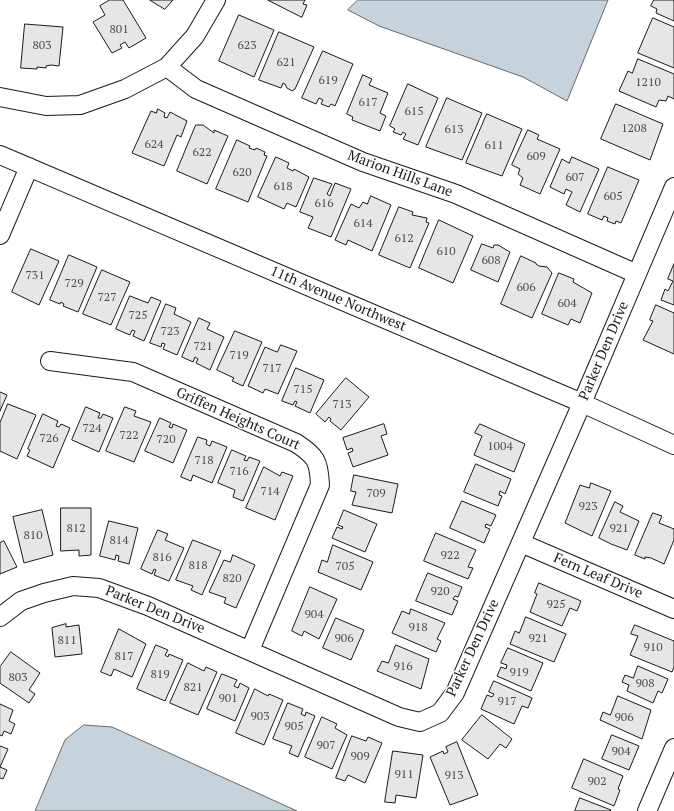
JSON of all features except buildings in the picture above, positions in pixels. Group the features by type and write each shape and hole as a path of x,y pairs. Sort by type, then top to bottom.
{"street":[{"path":"0,97 46,106 80,105 125,89 167,67 195,36 216,0"},
{"name":"Marion Hills Lane","path":"167,67 196,89 363,162 456,194 637,274"},
{"name":"11th Avenue Northwest","path":"0,155 582,403 674,445"},
{"path":"0,235 29,167"},
{"name":"Parker Den Drive","path":"0,617 21,601 44,593 73,586 99,588 148,606 399,716 420,722 440,713 455,693 582,403 674,187"},
{"name":"Griffen Heights Court","path":"50,361 133,372 296,442 311,453 319,466 320,485 250,650"},
{"name":"Fern Leaf Drive","path":"521,542 674,608"},
{"path":"647,811 674,748"}],"shaded area":[{"path":"358,0 608,0 567,101 523,77 379,26 348,10"},
{"path":"84,725 112,727 297,811 35,811 65,740"}]}
